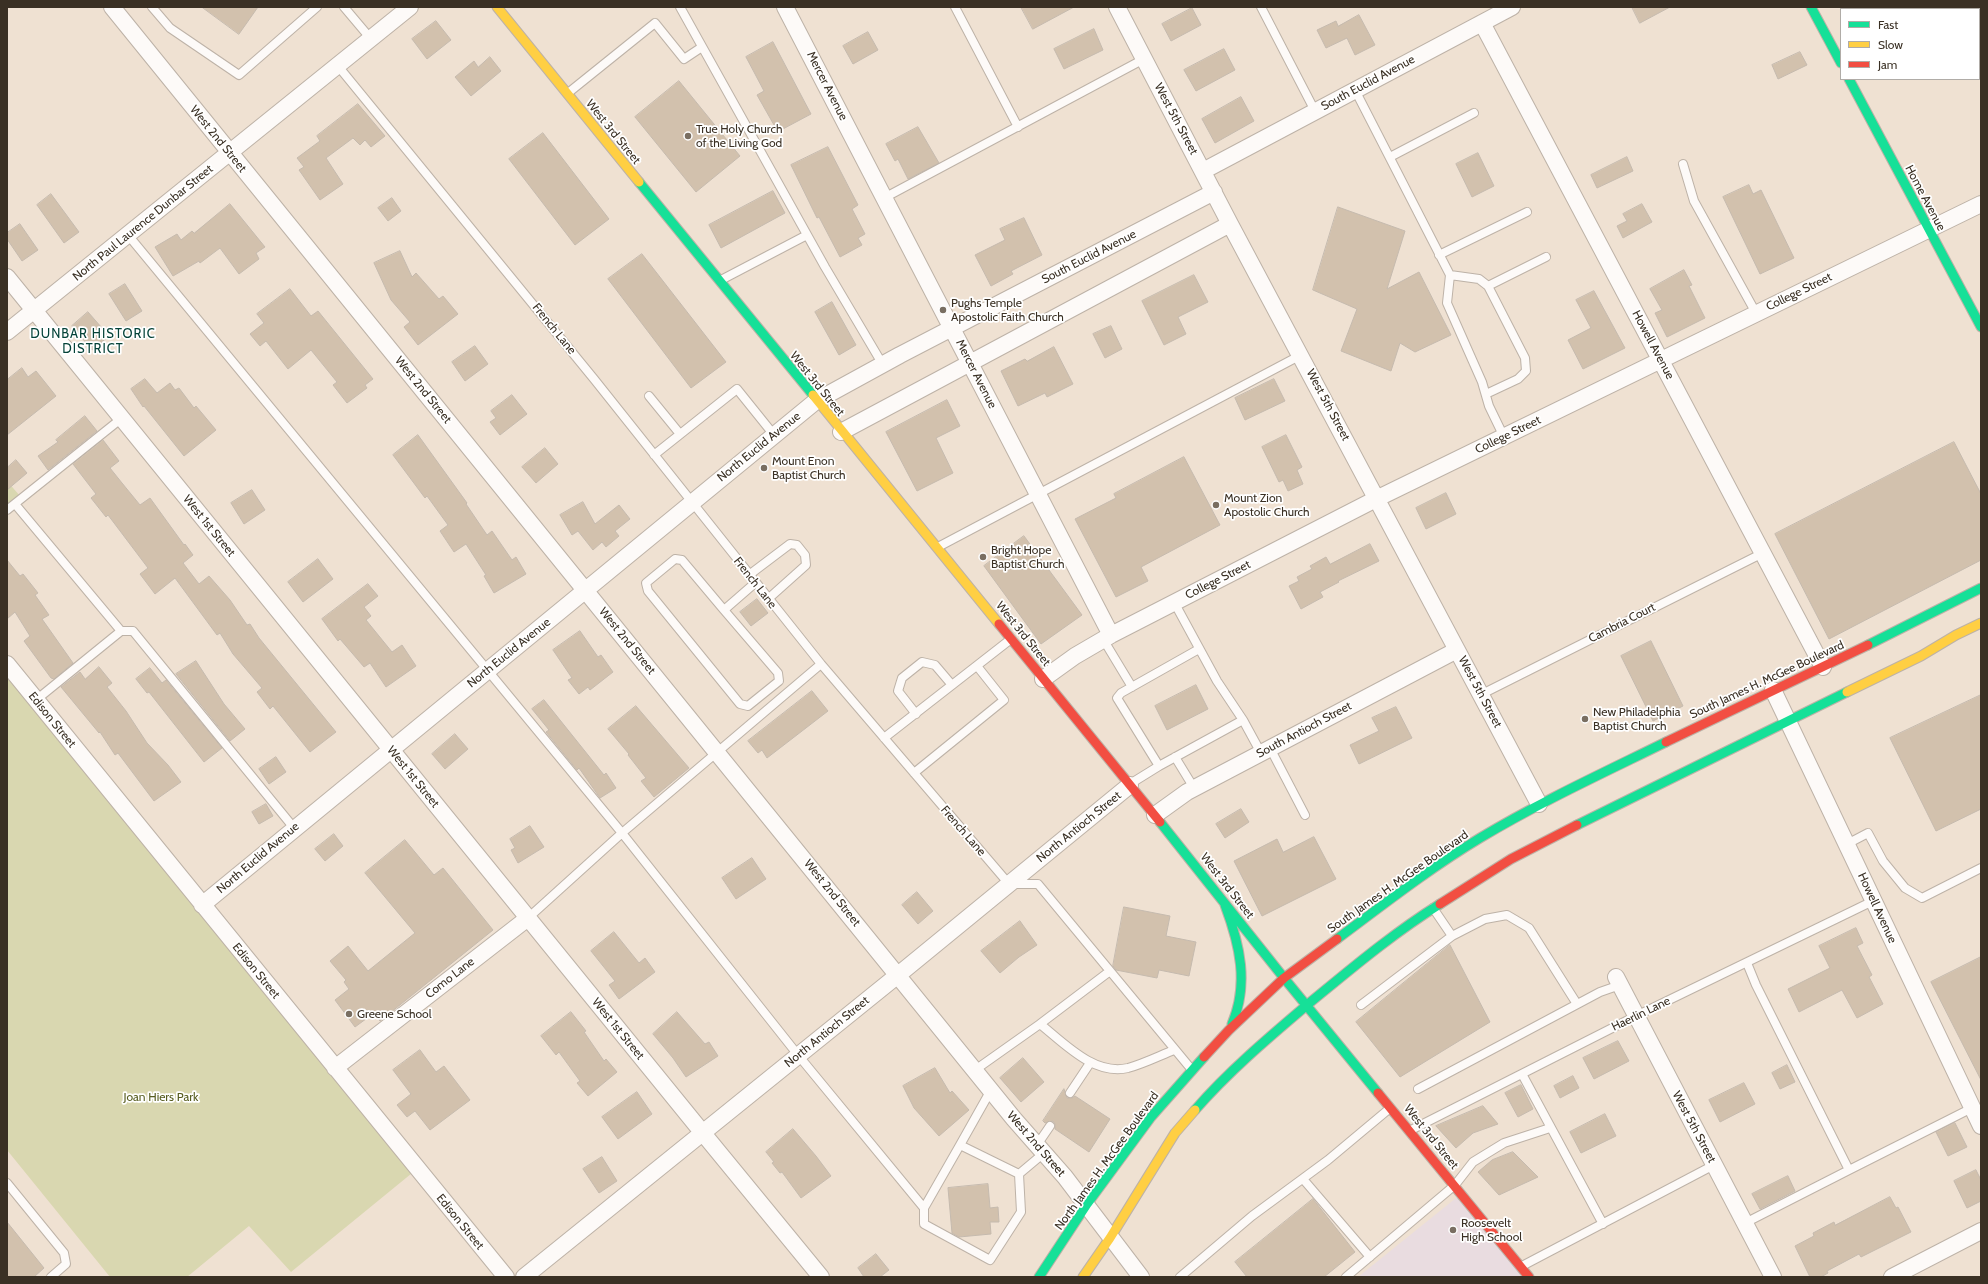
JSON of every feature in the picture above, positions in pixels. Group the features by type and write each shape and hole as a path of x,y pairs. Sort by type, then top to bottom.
{"main road":[{"name":"West 3rd Street","path":"497,7 841,432 937,547 1155,815 1284,978 1529,1277"},
{"path":"1812,7 1840,61"},
{"name":"Home Avenue","path":"1850,80 1981,327"},
{"name":"South James H. McGee Boulevard","path":"1284,978 1429,871 1480,838 1539,804 1823,667 1981,588"},
{"path":"1083,1277 1110,1238 1175,1133 1208,1095 1306,1004 1376,948 1433,907 1472,882 1535,846 1921,656 1956,635 1981,623"},
{"path":"1224,902 1232,922 1239,953 1242,989 1238,1010 1229,1030"},
{"name":"North James H. McGee Boulevard","path":"1039,1277 1087,1204 1151,1117 1229,1030 1284,978"}],"street":[{"name":"West 2nd Street","path":"112,7 991,1090 1087,1204 1110,1238 1140,1277"},
{"name":"North Paul Laurence Dunbar Street","path":"7,332 230,154 410,7"},
{"name":"Mercer Avenue","path":"785,7 1038,494 1107,637"},
{"name":"West 5th Street","path":"1117,7 1230,224 1301,355 1376,499 1482,694 1539,804"},
{"name":"South Euclid Avenue","path":"1203,171 1512,7"},
{"name":"Howell Avenue","path":"1482,23 1823,667"},
{"name":"South Euclid Avenue","path":"816,401 952,328 1214,192"},
{"name":"College Street","path":"1043,679 1075,656 1107,637 1376,499 1981,204"},
{"path":"841,432 1230,224"},
{"name":"West 1st Street","path":"7,276 821,1277"},
{"name":"North Euclid Avenue","path":"202,905 691,502 816,401"},
{"name":"South Antioch Street","path":"1155,815 1194,788 1457,650"},
{"name":"Edison Street","path":"7,664 506,1277"},
{"name":"Howell Avenue","path":"1773,690 1981,1126"},
{"name":"North Antioch Street","path":"524,1277 898,975 1130,785"},
{"name":"Como Lane","path":"335,1068 528,918"},
{"name":"West 5th Street","path":"1618,981 1773,1277"},
{"path":"1892,1277 1981,1232"}],"lane":[{"path":"152,7 170,28 239,75 318,7"},
{"path":"344,7 371,39"},
{"path":"680,7 807,235 883,365"},
{"path":"954,7 1018,126"},
{"path":"1260,7 1315,111"},
{"path":"567,94 655,23 684,59 702,47"},
{"path":"884,198 1144,59"},
{"name":"French Lane","path":"338,66 594,379 821,664 1009,884"},
{"path":"1355,90 1450,275 1447,303 1486,394 1489,406 1504,437"},
{"path":"1390,157 1474,113"},
{"path":"1683,164 1694,200 1756,313"},
{"path":"1439,255 1527,212"},
{"path":"128,235 622,834 798,1055 924,1208"},
{"path":"719,282 807,235"},
{"path":"1488,286 1546,257"},
{"path":"1450,275 1479,279 1488,286 1525,358 1526,371 1518,379 1486,394"},
{"path":"937,547 1301,355"},
{"path":"654,455 737,389 774,435"},
{"path":"649,396 680,434"},
{"path":"7,510 122,418"},
{"path":"15,504 121,631"},
{"path":"749,574 790,544 797,545 805,555 806,565 768,599"},
{"name":"Cambria Court","path":"1482,694 1763,552"},
{"path":"675,559 682,560 724,610 778,674 778,681 748,706 740,704 648,591 646,583 675,559"},
{"path":"724,610 755,583"},
{"path":"1174,602 1217,681 1265,751 1305,815"},
{"path":"36,700 121,631 132,631 294,828"},
{"path":"1107,637 1132,687"},
{"path":"884,738 1011,639"},
{"path":"1159,766 1118,698 1121,693 1199,649"},
{"path":"916,714 898,691 902,678 922,662 935,665 952,685"},
{"path":"528,918 717,751 821,664"},
{"path":"914,773 1004,700 977,666"},
{"path":"1130,785 1159,766 1243,720"},
{"path":"1175,757 1194,788"},
{"path":"1847,844 1868,833 1883,861 1905,888 1922,898 1981,868"},
{"path":"1009,884 1038,884 1192,1070"},
{"name":"Haerlin Lane","path":"1410,1131 1636,1016 1873,901"},
{"path":"1433,907 1452,936"},
{"path":"1361,1005 1452,936 1485,919 1507,915 1529,928 1577,1004"},
{"path":"1747,963 1756,985 1849,1170"},
{"path":"975,1070 1040,1024 1110,971"},
{"path":"1418,1089 1618,981"},
{"path":"1040,1024 1090,1063 1107,1069 1127,1068 1174,1050"},
{"path":"1070,1093 1090,1063"},
{"path":"1522,1074 1603,1224"},
{"path":"991,1090 924,1208 924,1224 990,1260 1021,1212 1019,1174 1040,1149 1050,1126"},
{"path":"1186,1275 1252,1216 1303,1178 1391,1107"},
{"path":"1744,1223 1972,1108"},
{"path":"1346,1277 1455,1185 1473,1162 1504,1143 1550,1128"},
{"path":"960,1145 1019,1174"},
{"path":"1521,1267 1714,1165"},
{"path":"1303,1178 1370,1257"},
{"path":"7,1183 64,1253 66,1264 51,1277"}],"shaded area":[{"name":"Roosevelt High School","path":"1461,1194 1529,1277 1358,1277"}],"green space":[{"path":"7,481 20,496 7,506"},
{"name":"Joan Hiers Park","path":"7,664 417,1169 291,1272 249,1226 187,1277 110,1277 7,1150"}],"building":[{"path":"202,7 258,7 239,34"},
{"path":"1021,7 1074,7 1033,29"},
{"path":"1632,7 1670,7 1640,23"},
{"path":"1192,8 1201,25 1171,41 1162,24"},
{"path":"1359,15 1375,45 1355,55 1347,38 1326,48 1317,30 1336,21 1338,26"},
{"path":"436,21 451,40 427,59 412,39"},
{"path":"1094,29 1103,50 1064,69 1054,49"},
{"path":"868,32 878,50 853,64 843,46"},
{"path":"773,42 811,114 781,130 778,123 774,125 757,95 764,91 746,57"},
{"path":"1224,49 1235,70 1196,91 1184,70"},
{"path":"1800,52 1807,65 1778,79 1772,65"},
{"path":"490,57 501,71 471,96 455,77 474,61 478,67"},
{"name":"True Holy Church of the Living God","path":"679,81 740,156 696,192 635,117"},
{"path":"1241,97 1254,121 1215,143 1202,119"},
{"path":"358,104 385,136 371,147 365,140 360,145 353,138 326,158 343,184 320,200 299,170 304,167 297,158 320,141 317,136"},
{"path":"918,127 939,163 908,179 898,159 895,161 886,144"},
{"path":"543,133 609,219 575,245 509,159"},
{"path":"828,147 858,205 852,209 865,234 858,238 862,245 840,257 819,217 817,218 791,165"},
{"path":"1478,153 1494,186 1472,197 1456,164"},
{"path":"1627,157 1633,171 1597,188 1591,175"},
{"path":"1749,185 1753,194 1761,190 1794,258 1760,274 1723,197"},
{"path":"773,191 785,213 721,248 709,225"},
{"path":"51,194 79,232 64,243 37,205"},
{"path":"392,198 401,211 388,221 378,208"},
{"path":"230,204 265,247 256,253 259,259 239,274 220,248 200,263 199,261 173,276 155,247 177,234 181,240 192,231 194,233"},
{"path":"1642,204 1652,222 1623,238 1617,226 1627,221 1623,214"},
{"path":"1338,207 1405,231 1387,289 1419,272 1451,335 1415,352 1400,343 1391,371 1341,351 1357,309 1313,290"},
{"path":"1024,218 1042,255 1011,271 1013,274 991,286 975,255 1005,240 1000,229"},
{"path":"20,224 38,250 22,261 7,239 7,233"},
{"path":"400,251 412,277 416,273 439,299 443,296 458,314 418,345 404,327 410,322 391,300 374,263"},
{"path":"642,254 726,362 691,388 608,279"},
{"path":"1684,270 1692,285 1689,286 1705,318 1667,337 1655,313 1662,310 1650,289"},
{"path":"1194,275 1208,302 1178,317 1186,334 1164,345 1142,301"},
{"path":"125,284 142,311 126,321 109,294"},
{"path":"290,289 311,316 318,311 373,379 365,385 367,388 347,403 333,385 337,382 311,350 288,369 266,341 260,346 250,334 264,323 257,314"},
{"path":"1594,291 1625,348 1583,369 1568,340 1591,328 1576,300"},
{"path":"832,302 856,345 839,355 815,312"},
{"path":"88,312 109,336 92,350 72,326"},
{"path":"1111,326 1122,349 1105,358 1093,334"},
{"path":"475,346 488,364 465,381 452,362"},
{"path":"1054,347 1073,384 1047,397 1045,393 1018,406 1001,371 1025,359 1027,361"},
{"path":"22,368 28,377 36,371 56,396 7,435 7,380"},
{"path":"145,379 157,393 170,383 175,390 179,388 194,408 196,406 216,430 184,456 144,406 143,407 131,389"},
{"path":"1274,379 1285,401 1245,420 1235,398"},
{"path":"512,395 527,414 500,435 490,422 496,418 491,411"},
{"path":"947,400 960,426 936,438 953,473 917,491 886,432"},
{"path":"85,416 97,431 48,470 38,456 58,442 56,440"},
{"path":"418,435 467,503 466,504 487,535 492,531 512,560 516,557 526,574 494,593 484,576 486,575 466,544 454,552 440,531 448,525 427,496 425,498 393,455"},
{"path":"1286,435 1302,467 1297,470 1303,484 1288,491 1283,480 1279,482 1262,447"},
{"path":"103,440 119,461 110,468 140,505 150,498 193,555 183,563 199,584 209,576 230,600 247,625 250,624 259,638 336,732 310,752 273,706 270,709 257,692 262,688 233,654 220,633 217,635 175,578 155,594 140,574 148,568 108,515 106,517 91,498 96,494 73,464"},
{"path":"1954,442 1981,494 1981,560 1829,639 1775,534"},
{"path":"545,448 558,464 536,483 522,467"},
{"path":"1184,457 1220,525 1141,567 1148,581 1116,597 1075,519 1116,498 1114,494"},
{"path":"16,460 27,473 7,490 7,468"},
{"path":"252,490 265,510 244,524 231,503"},
{"path":"1446,493 1456,514 1426,529 1416,508"},
{"path":"583,502 595,524 619,505 630,519 615,531 619,536 606,547 602,542 593,550 578,531 572,535 560,515"},
{"path":"1024,536 1082,615 1041,644 984,566"},
{"path":"1370,544 1379,561 1338,581 1339,582 1320,592 1323,597 1301,609 1289,586 1299,581 1297,577 1312,569 1310,566 1326,557 1330,564"},
{"path":"318,559 333,579 303,602 288,582"},
{"path":"7,560 20,576 23,574 38,593 35,595 49,615 42,619 73,663 54,679 51,678 24,641 30,636 15,612 7,619"},
{"path":"368,584 378,596 364,607 371,616 366,620 392,652 402,645 416,666 386,687 370,663 364,667 340,639 338,641 322,619"},
{"path":"757,599 768,613 751,626 740,612"},
{"path":"580,631 598,657 601,655 613,672 590,690 588,687 579,694 568,680 572,678 553,650"},
{"path":"1651,641 1683,706 1653,721 1621,656"},
{"path":"196,661 224,704 245,729 230,741 176,674"},
{"path":"99,667 112,683 107,687 126,711 147,743 168,765 181,782 154,801 118,753 115,755 100,732 99,733 61,687 80,672 85,679"},
{"path":"150,668 162,683 166,680 222,748 204,762 149,692 147,693 136,679"},
{"path":"1196,685 1208,709 1167,730 1155,706"},
{"path":"812,691 828,711 767,758 762,750 758,753 748,741"},
{"path":"1981,695 1981,809 1936,831 1890,738"},
{"path":"544,700 604,775 606,773 616,788 600,798 579,768 577,770 546,732 549,730 532,709"},
{"path":"636,706 689,768 654,797 641,781 646,778 628,755 629,754 608,729"},
{"path":"1396,707 1412,738 1359,764 1350,745 1379,731 1372,718"},
{"path":"455,734 468,749 445,769 432,754"},
{"path":"276,757 286,772 269,784 259,769"},
{"path":"266,804 273,816 259,824 252,812"},
{"path":"1241,809 1249,822 1225,838 1216,824"},
{"path":"530,826 544,847 518,863 511,850 515,848 510,839"},
{"path":"334,834 343,846 325,861 315,849"},
{"path":"1314,837 1336,879 1262,916 1234,861 1277,839 1283,852"},
{"path":"405,840 434,875 443,868 493,930 380,1021 374,1013 355,1027 335,1000 349,989 344,982 346,980 330,961 348,946 368,971 415,933 365,873"},
{"path":"752,858 766,879 736,899 722,878"},
{"path":"917,892 933,911 918,924 902,905"},
{"path":"1124,907 1170,916 1166,936 1196,942 1189,976 1159,970 1157,978 1116,970 1113,966"},
{"path":"1020,921 1037,945 1019,957 1000,973 981,951"},
{"path":"1856,928 1863,943 1857,946 1872,975 1869,977 1883,1004 1857,1018 1842,990 1799,1012 1788,989 1830,968 1819,946"},
{"path":"614,932 639,963 645,958 655,972 619,999 609,985 615,981 591,951"},
{"path":"1450,945 1490,1022 1400,1077 1356,1022"},
{"path":"1981,957 1981,1080 1931,982"},
{"path":"571,1012 586,1031 584,1032 604,1061 606,1059 617,1072 588,1096 577,1083 580,1081 559,1052 556,1055 541,1036"},
{"path":"677,1012 705,1044 709,1042 718,1056 686,1077 673,1058 653,1034"},
{"path":"1618,1041 1629,1061 1594,1079 1583,1058"},
{"path":"420,1050 436,1072 444,1066 470,1100 430,1130 415,1111 407,1117 397,1105 411,1094 393,1070"},
{"path":"1023,1058 1044,1082 1021,1102 1000,1078"},
{"path":"1787,1065 1795,1082 1780,1089 1772,1073"},
{"path":"935,1068 950,1093 952,1091 969,1110 939,1136 914,1108 903,1086"},
{"path":"1573,1076 1579,1088 1560,1098 1554,1086"},
{"path":"1744,1083 1755,1104 1720,1122 1709,1100"},
{"path":"1521,1085 1533,1109 1518,1117 1505,1093"},
{"path":"1064,1089 1067,1098 1072,1098 1075,1096 1110,1119 1089,1152 1055,1129 1055,1124 1053,1121 1045,1123 1043,1121"},
{"path":"637,1092 652,1114 618,1139 602,1117"},
{"path":"1483,1106 1498,1124 1473,1133 1456,1148 1436,1126"},
{"path":"1605,1114 1616,1136 1581,1153 1570,1132"},
{"path":"1955,1123 1967,1147 1948,1156 1936,1132"},
{"path":"793,1129 831,1176 801,1198 782,1172 780,1173 772,1163 774,1162 766,1152"},
{"path":"1513,1152 1538,1177 1499,1195 1478,1172 1492,1160"},
{"path":"602,1157 617,1181 599,1193 583,1169"},
{"path":"1976,1170 1981,1180 1981,1201 1967,1208 1954,1181"},
{"path":"1788,1176 1795,1191 1760,1209 1752,1194"},
{"path":"988,1184 990,1208 998,1207 999,1222 990,1222 991,1234 959,1237 952,1233 948,1188"},
{"path":"1890,1197 1896,1208 1898,1207 1911,1232 1861,1257 1859,1254 1827,1271 1828,1273 1821,1277 1810,1277 1795,1246 1814,1236 1813,1233 1834,1222 1835,1225"},
{"path":"1313,1199 1355,1252 1324,1277 1247,1277 1235,1262"},
{"path":"7,1222 44,1268 34,1277 7,1277"},
{"path":"876,1254 889,1270 880,1277 864,1277 858,1268"}],"traffic: fast":[{"path":"1811,7 1840,61"},
{"path":"1850,80 1981,327"},
{"path":"639,182 813,395"},
{"path":"1868,645 1981,588"},
{"path":"1577,825 1847,692"},
{"path":"1337,939 1425,874 1480,838 1549,800 1666,742"},
{"path":"1160,822 1378,1093"},
{"path":"1195,1110 1235,1069 1307,1005 1388,940 1422,915 1440,904"},
{"path":"1225,905 1235,935 1241,979 1240,994 1232,1024"},
{"path":"1039,1277 1087,1204 1151,1117 1204,1057"}],"traffic: slow":[{"path":"497,7 639,182"},
{"path":"813,395 999,624"},
{"path":"1847,692 1921,656 1956,635 1981,623"},
{"path":"1083,1277 1110,1238 1175,1133 1195,1110"}],"traffic: jam":[{"path":"999,624 1160,822"},
{"path":"1666,742 1868,645"},
{"path":"1440,904 1511,859 1577,825"},
{"path":"1204,1057 1229,1030 1284,978 1337,939"},
{"path":"1378,1093 1529,1277"}],"place":[{"name":"True Holy Church of the Living God","path":"688,136"},
{"name":"Pughs Temple Apostolic Faith Church","path":"943,310"},
{"name":"Mount Enon Baptist Church","path":"764,468"},
{"name":"Mount Zion Apostolic Church","path":"1216,505"},
{"name":"Bright Hope Baptist Church","path":"983,557"},
{"name":"New Philadelphia Baptist Church","path":"1585,719"},
{"name":"Greene School","path":"349,1014"},
{"name":"Roosevelt High School","path":"1453,1230"}],"district":[{"name":"DUNBAR HISTORIC DISTRICT","path":"93,342"}]}
